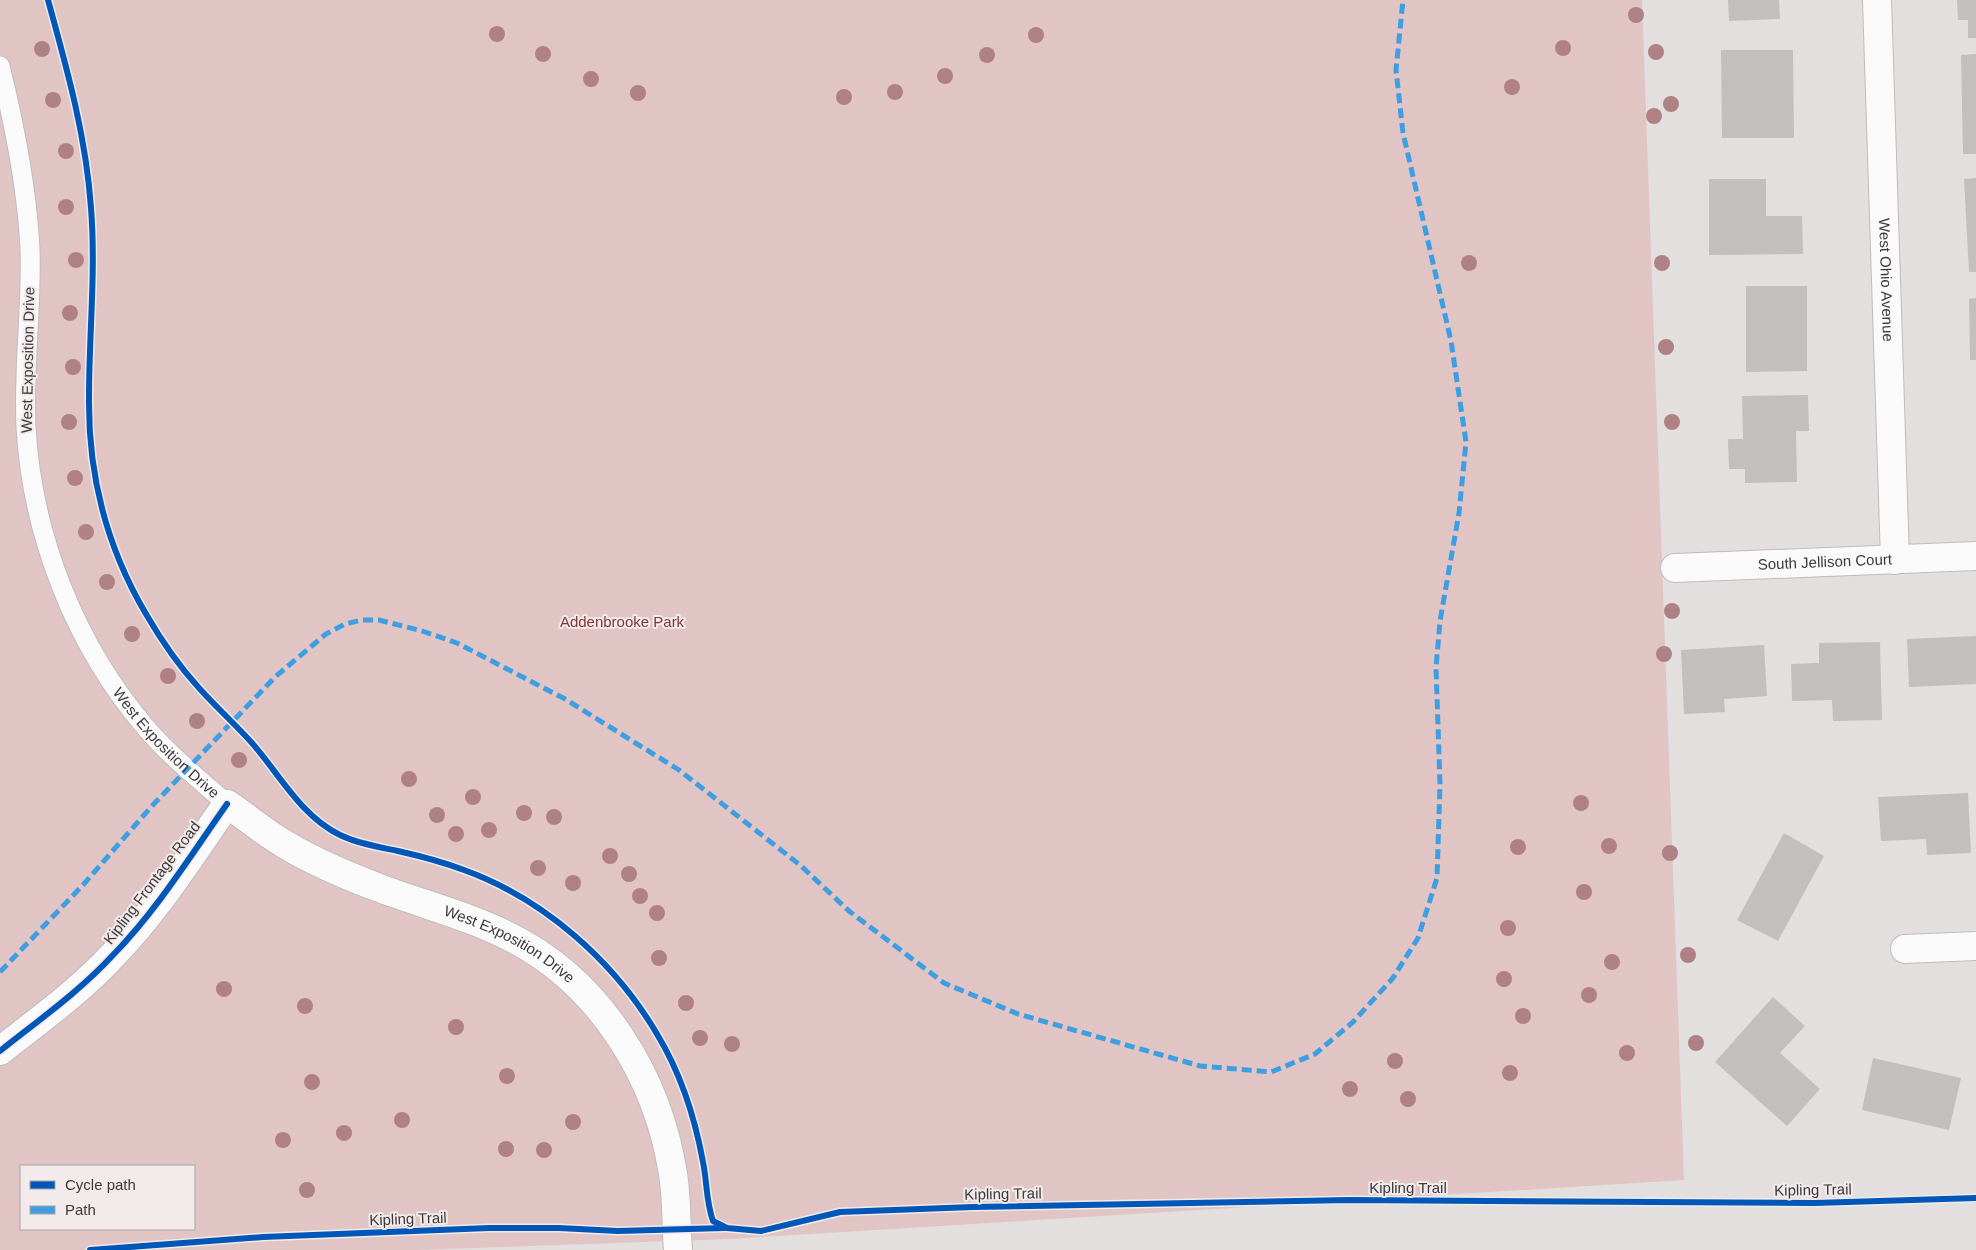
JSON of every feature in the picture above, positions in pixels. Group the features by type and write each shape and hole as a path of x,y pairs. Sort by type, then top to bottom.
{"street":[{"name":"West Ohio Avenue","path":"1877,0 1895,560"},
{"name":"South Jellison Court","path":"1675,568 1976,556"},
{"name":"Kipling Frontage Road","path":"0,1051 70,995 114,955 151,909 227,804"},
{"name":"West Exposition Drive","path":"227,804 285,845 324,865 512,938 556,965 583,989 616,1029 643,1076 655,1104 664,1133 673,1175 678,1250"},
{"path":"1905,950 1976,946"}],"lane":[{"name":"West Exposition Drive","path":"0,66 18,143 28,222 30,273 25,386 26,428 30,467 43,533 75,617 120,693 148,730 176,759 227,804"}],"green space":[{"name":"Addenbrooke Park","path":"0,0 1642,0 1684,1180 731,1239 418,1250 0,1250"}],"building":[{"path":"1728,0 1779,0 1780,19 1729,21"},
{"path":"1957,0 1976,0 1976,38 1968,38 1968,20 1958,20"},
{"path":"1721,50 1793,50 1794,138 1722,138"},
{"path":"1976,54 1976,154 1963,154 1961,55"},
{"path":"1976,178 1976,272 1969,272 1964,179"},
{"path":"1709,179 1766,179 1766,216 1802,216 1803,254 1709,255"},
{"path":"1746,286 1807,286 1807,371 1746,372"},
{"path":"1976,298 1976,360 1970,360 1969,299"},
{"path":"1808,395 1809,431 1796,431 1797,482 1745,483 1745,469 1729,469 1728,439 1743,439 1742,396"},
{"path":"1976,636 1976,684 1909,687 1907,639"},
{"path":"1880,642 1882,720 1833,721 1832,700 1792,701 1791,664 1819,663 1819,643"},
{"path":"1764,645 1767,696 1724,699 1725,712 1684,714 1681,650"},
{"path":"1968,793 1971,853 1927,855 1926,839 1881,841 1878,797"},
{"path":"1784,833 1824,856 1778,941 1737,920"},
{"path":"1773,997 1805,1026 1780,1053 1820,1089 1787,1126 1715,1062"},
{"path":"1873,1058 1961,1078 1949,1130 1862,1110"}],"marked path":[{"path":"0,972 83,885 151,807 275,677 326,634 345,624 362,620 379,620 422,631 457,643 565,699 679,770 800,865 849,911 944,983 1018,1014 1200,1066 1271,1072 1315,1054 1353,1022 1393,978 1418,938 1437,878 1440,784 1436,668 1440,621 1459,513 1466,442 1451,341 1403,133 1396,70 1403,0"}],"cycle path":[{"name":"Kipling Trail","path":"48,0 75,103 85,155 91,208 93,279 89,397 92,454 102,510 120,563 132,589 158,633 184,671 252,743 302,806 326,827 347,838 440,862 493,882 549,915 598,958 640,1007 657,1034 680,1080 700,1145 713,1221 727,1228 761,1231 840,1212 973,1207 1349,1200 1815,1203 1976,1198"},
{"path":"0,1051 73,993 129,938 173,882 227,804"},
{"name":"Kipling Trail","path":"90,1250 263,1237 489,1228 559,1228 618,1231 724,1228"}]}
